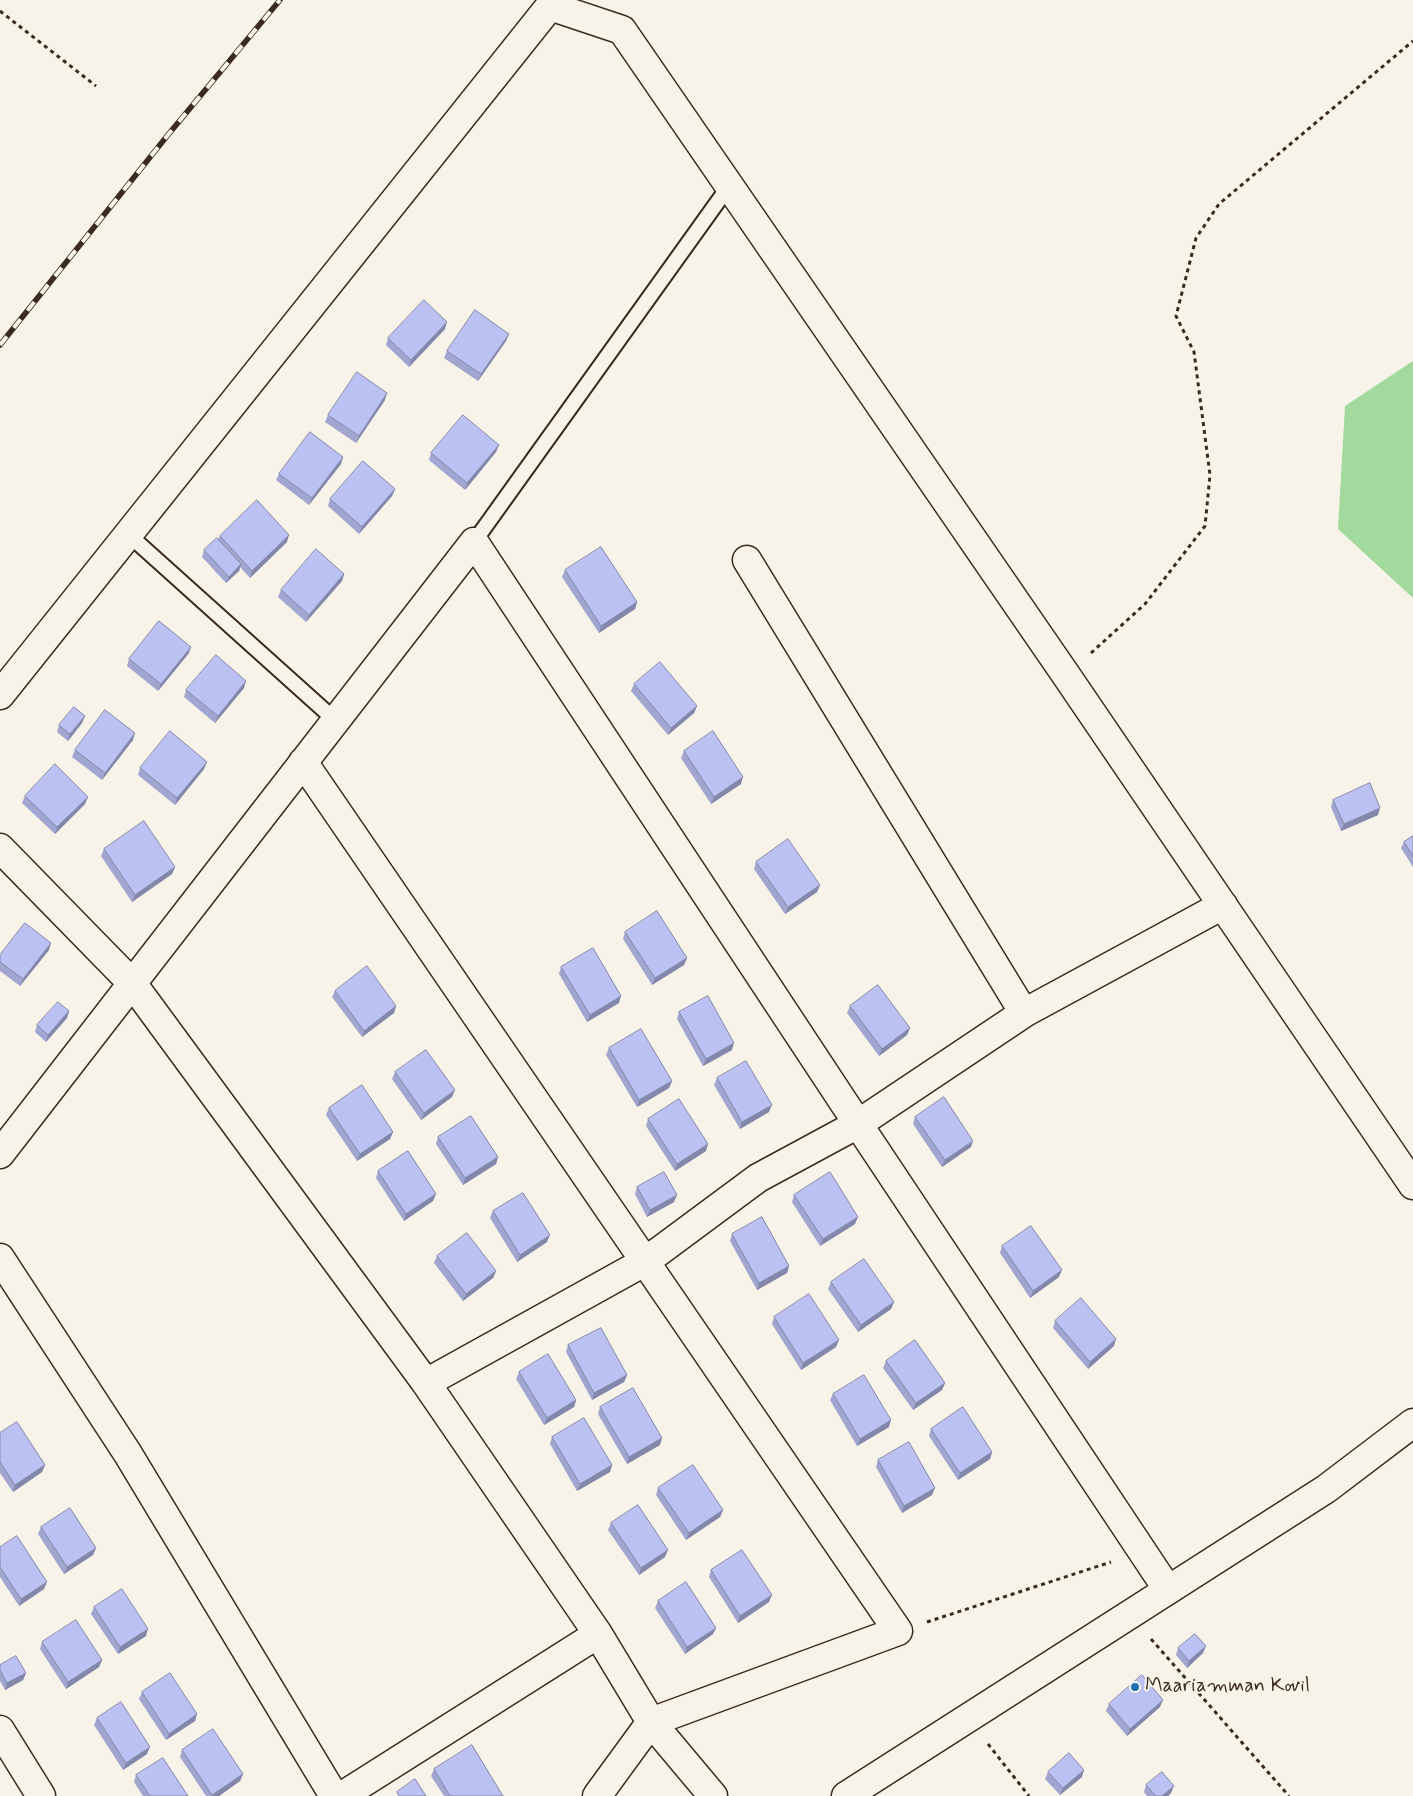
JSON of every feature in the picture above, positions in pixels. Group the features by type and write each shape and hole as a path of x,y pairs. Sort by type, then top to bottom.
{"street":[{"path":"0,695 550,6 622,30 1066,675 1413,1185"},
{"path":"0,1154 474,542 1168,1590"},
{"path":"747,560 1024,1013"},
{"path":"303,762 898,1631 652,1722 596,1796"},
{"path":"0,848 132,983 426,1383 598,1634 652,1722 713,1796"},
{"path":"426,1383 646,1261 758,1178 858,1124 1024,1013 1223,905"},
{"path":"0,1258 128,1454 334,1796"},
{"path":"846,1796 1326,1489 1413,1423"},
{"path":"342,1796 598,1634"},
{"path":"0,1730 41,1796"}],"lane":[{"path":"474,542 729,186"},
{"path":"128,534 335,720"}],"path":[{"path":"0,11 96,86"},
{"path":"1066,675 1145,604 1205,526 1210,475 1194,352 1176,316 1196,238 1219,204 1413,41"},
{"path":"898,1631 1143,1552"},
{"path":"1130,1614 1289,1796"},
{"path":"967,1719 1029,1796"}],"green space":[{"path":"1413,361 1413,598 1338,529 1345,406"}],"building":[{"path":"424,300 447,322 411,360 388,338"},
{"path":"475,310 509,334 481,374 447,351"},
{"path":"357,372 387,393 359,436 328,415"},
{"path":"463,415 499,445 467,483 431,453"},
{"path":"310,432 343,457 312,498 279,474"},
{"path":"363,461 395,489 362,527 330,499"},
{"path":"257,500 289,535 252,571 220,536"},
{"path":"217,538 241,564 229,577 204,550"},
{"path":"601,547 637,602 601,626 565,570"},
{"path":"316,549 344,574 309,615 281,590"},
{"path":"159,621 191,647 161,684 129,659"},
{"path":"216,655 246,681 218,716 186,690"},
{"path":"660,662 697,706 671,728 634,684"},
{"path":"74,707 85,716 70,734 59,725"},
{"path":"105,710 135,733 105,773 75,750"},
{"path":"170,731 207,762 177,798 140,768"},
{"path":"713,731 743,777 714,797 684,751"},
{"path":"55,764 88,797 57,827 25,796"},
{"path":"1370,783 1380,808 1344,824 1333,800"},
{"path":"144,821 175,867 135,895 104,849"},
{"path":"1413,836 1413,856 1404,842"},
{"path":"788,839 820,885 788,907 756,862"},
{"path":"657,911 687,958 655,978 625,932"},
{"path":"25,923 51,943 23,979 0,962 0,955"},
{"path":"593,948 621,996 590,1015 561,967"},
{"path":"367,966 396,1006 364,1031 335,991"},
{"path":"878,985 910,1028 882,1049 850,1006"},
{"path":"708,996 734,1043 706,1059 679,1012"},
{"path":"58,1002 69,1011 48,1035 37,1025"},
{"path":"641,1029 672,1081 639,1100 609,1048"},
{"path":"426,1050 455,1090 424,1113 395,1072"},
{"path":"746,1061 772,1105 742,1122 717,1078"},
{"path":"362,1085 393,1132 360,1154 329,1108"},
{"path":"944,1097 973,1141 945,1160 915,1117"},
{"path":"679,1099 708,1144 677,1164 648,1119"},
{"path":"471,1116 498,1157 465,1178 438,1137"},
{"path":"408,1151 436,1194 406,1214 378,1171"},
{"path":"664,1172 677,1195 650,1210 637,1187"},
{"path":"830,1172 858,1217 823,1239 794,1195"},
{"path":"523,1193 550,1235 520,1255 493,1211"},
{"path":"762,1217 789,1266 759,1283 732,1234"},
{"path":"1031,1226 1062,1270 1033,1291 1002,1246"},
{"path":"467,1233 496,1271 466,1294 437,1256"},
{"path":"864,1259 894,1302 861,1325 831,1282"},
{"path":"809,1294 839,1340 803,1363 774,1317"},
{"path":"1081,1298 1116,1339 1090,1362 1055,1321"},
{"path":"601,1328 627,1375 594,1393 568,1345"},
{"path":"915,1340 945,1383 916,1403 886,1361"},
{"path":"548,1354 576,1400 547,1418 519,1372"},
{"path":"864,1375 891,1420 860,1439 833,1394"},
{"path":"633,1388 662,1438 629,1457 600,1407"},
{"path":"963,1407 992,1452 960,1473 931,1429"},
{"path":"584,1418 612,1465 580,1484 552,1437"},
{"path":"17,1422 45,1465 15,1485 0,1462 0,1433"},
{"path":"909,1442 935,1488 904,1506 878,1460"},
{"path":"693,1465 723,1510 689,1533 658,1488"},
{"path":"638,1505 668,1550 641,1568 611,1523"},
{"path":"70,1508 96,1548 67,1567 41,1527"},
{"path":"17,1536 47,1582 21,1599 0,1567 0,1547"},
{"path":"742,1550 772,1595 740,1616 711,1570"},
{"path":"686,1582 716,1628 687,1647 658,1601"},
{"path":"122,1589 148,1629 120,1647 94,1607"},
{"path":"76,1620 102,1660 68,1682 42,1642"},
{"path":"1195,1634 1206,1646 1189,1661 1178,1648"},
{"path":"16,1656 26,1673 7,1683 0,1670 0,1665"},
{"path":"170,1673 197,1714 169,1734 142,1692"},
{"path":"1142,1675 1163,1700 1130,1729 1109,1704"},
{"path":"121,1702 150,1747 126,1763 97,1718"},
{"path":"213,1729 243,1774 212,1795 182,1750"},
{"path":"472,1745 503,1796 450,1796 434,1769"},
{"path":"1069,1753 1084,1770 1063,1788 1048,1772"},
{"path":"163,1758 188,1796 150,1796 136,1775"},
{"path":"1162,1772 1174,1786 1162,1796 1156,1796 1146,1785"},
{"path":"415,1779 426,1796 399,1796 397,1792"}],"railway":[{"path":"0,345 167,136 280,0"}],"place":[{"name":"Maariamman Kovil","path":"1135,1687"}]}
